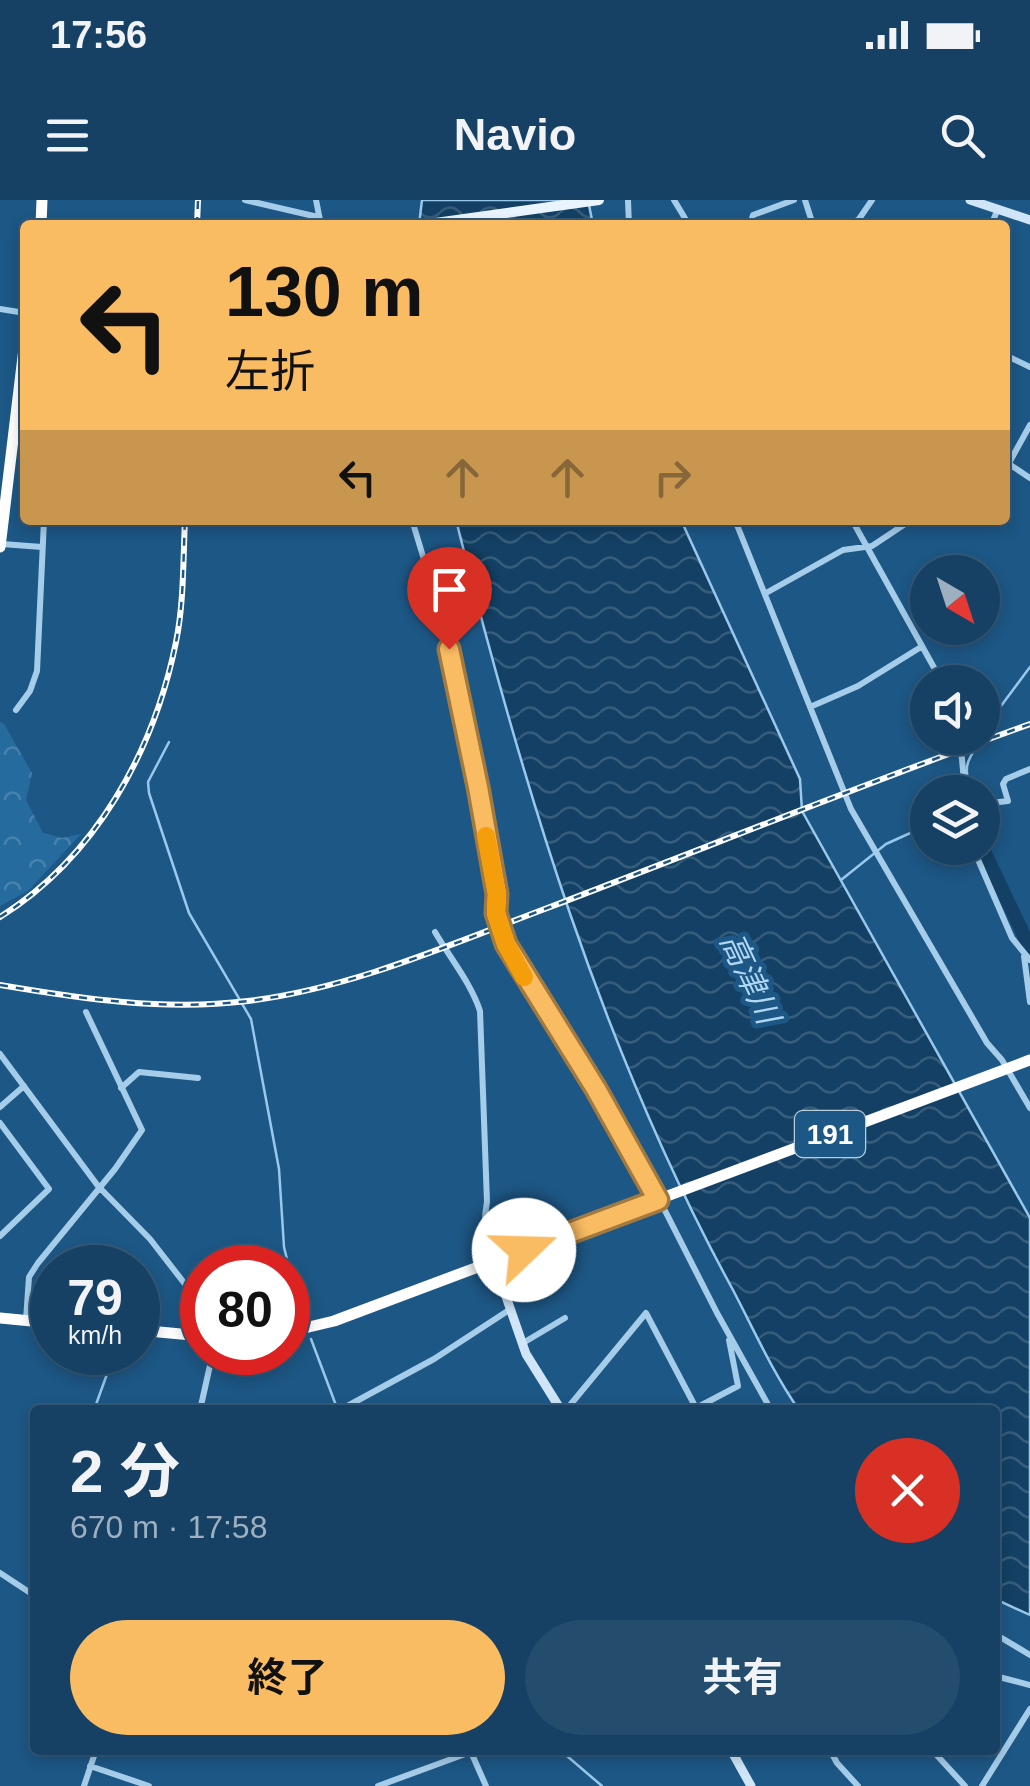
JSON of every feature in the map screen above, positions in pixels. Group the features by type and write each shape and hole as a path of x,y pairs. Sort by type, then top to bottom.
{"highway":[{"path":"0,545 7,427 20,364"},
{"name":"191","path":"310,1327 494,1262 1030,1060"},
{"path":"0,1318 30,1321"}],"main road":[{"path":"457,220 599,200"},
{"path":"974,201 1030,220"},
{"path":"494,1262 522,1344 560,1405"},
{"path":"734,1755 750,1786"}],"street":[{"path":"245,200 315,220"},
{"path":"752,220 753,216 794,200"},
{"path":"993,220 998,210"},
{"path":"1010,457 1030,425"},
{"path":"16,710 30,691 36,671 44,525"},
{"path":"414,525 442,619 478,787 497,894 496,913 506,944 660,1200 769,1405"},
{"path":"737,525 851,809 1003,1070 1030,1108"},
{"path":"855,525 932,665"},
{"path":"766,593 843,550 867,546 903,525"},
{"path":"0,545 42,547"},
{"path":"810,708 858,686 921,647"},
{"path":"1000,802 1008,801 1003,784 1006,779 1030,769"},
{"path":"980,865 1012,938 1027,958 1030,1002"},
{"path":"434,932 470,986 480,1011 487,1202 484,1218 487,1248 494,1262"},
{"path":"26,1321 30,1277 142,1130 86,1012"},
{"path":"0,1054 98,1186 150,1239 180,1278"},
{"path":"121,1088 139,1072 198,1078"},
{"path":"0,1107 24,1086"},
{"path":"0,1124 48,1189 0,1236"},
{"path":"349,1405 434,1359 509,1310"},
{"path":"567,1405 646,1313 694,1405"},
{"path":"522,1344 565,1318"},
{"path":"702,1405 738,1386 728,1334"},
{"path":"201,1405 208,1375"},
{"path":"0,1572 30,1593"},
{"path":"1000,1637 1030,1655"},
{"path":"1000,1677 1030,1686"},
{"path":"982,1786 1029,1707"},
{"path":"84,1786 94,1755"},
{"path":"378,1786 463,1755"},
{"path":"475,1755 486,1786"},
{"path":"833,1755 858,1786"},
{"path":"942,1755 965,1786"},
{"path":"90,1766 149,1786"}],"green space":[{"path":"0,722 32,773 26,800 43,833 62,838 81,834 28,891 0,906"}],"water":[{"path":"422,200 588,200 592,220 420,220"},
{"name":"高津川","path":"457,525 683,525 800,779 802,811 1030,1218 1030,1615 1000,1601 1000,1405 796,1405 764,1351 686,1199 605,1011 538,816"}],"waterway":[{"path":"1000,707 1030,667"},
{"path":"169,742 148,782 149,793 189,913 251,1019 279,1169 284,1245"},
{"path":"967,775 971,755"},
{"path":"841,880 886,844 910,833"},
{"path":"991,865 1030,948"},
{"path":"311,1339 336,1405"},
{"path":"96,1405 107,1375"},
{"path":"566,1755 602,1786"}],"railway":[{"path":"197,220 198,200"},
{"path":"0,917 65,864 116,798 136,761 153,723 176,642 185,525"},
{"path":"0,985 92,999 185,1005 248,1001 326,986 439,950 1030,724"}],"slow traffic":[{"path":"486,836 497,894 496,913 506,944 524,977"}],"route":[{"path":"449,649 478,787 497,894 496,913 506,944 615,1121 658,1200 524,1250"}]}
